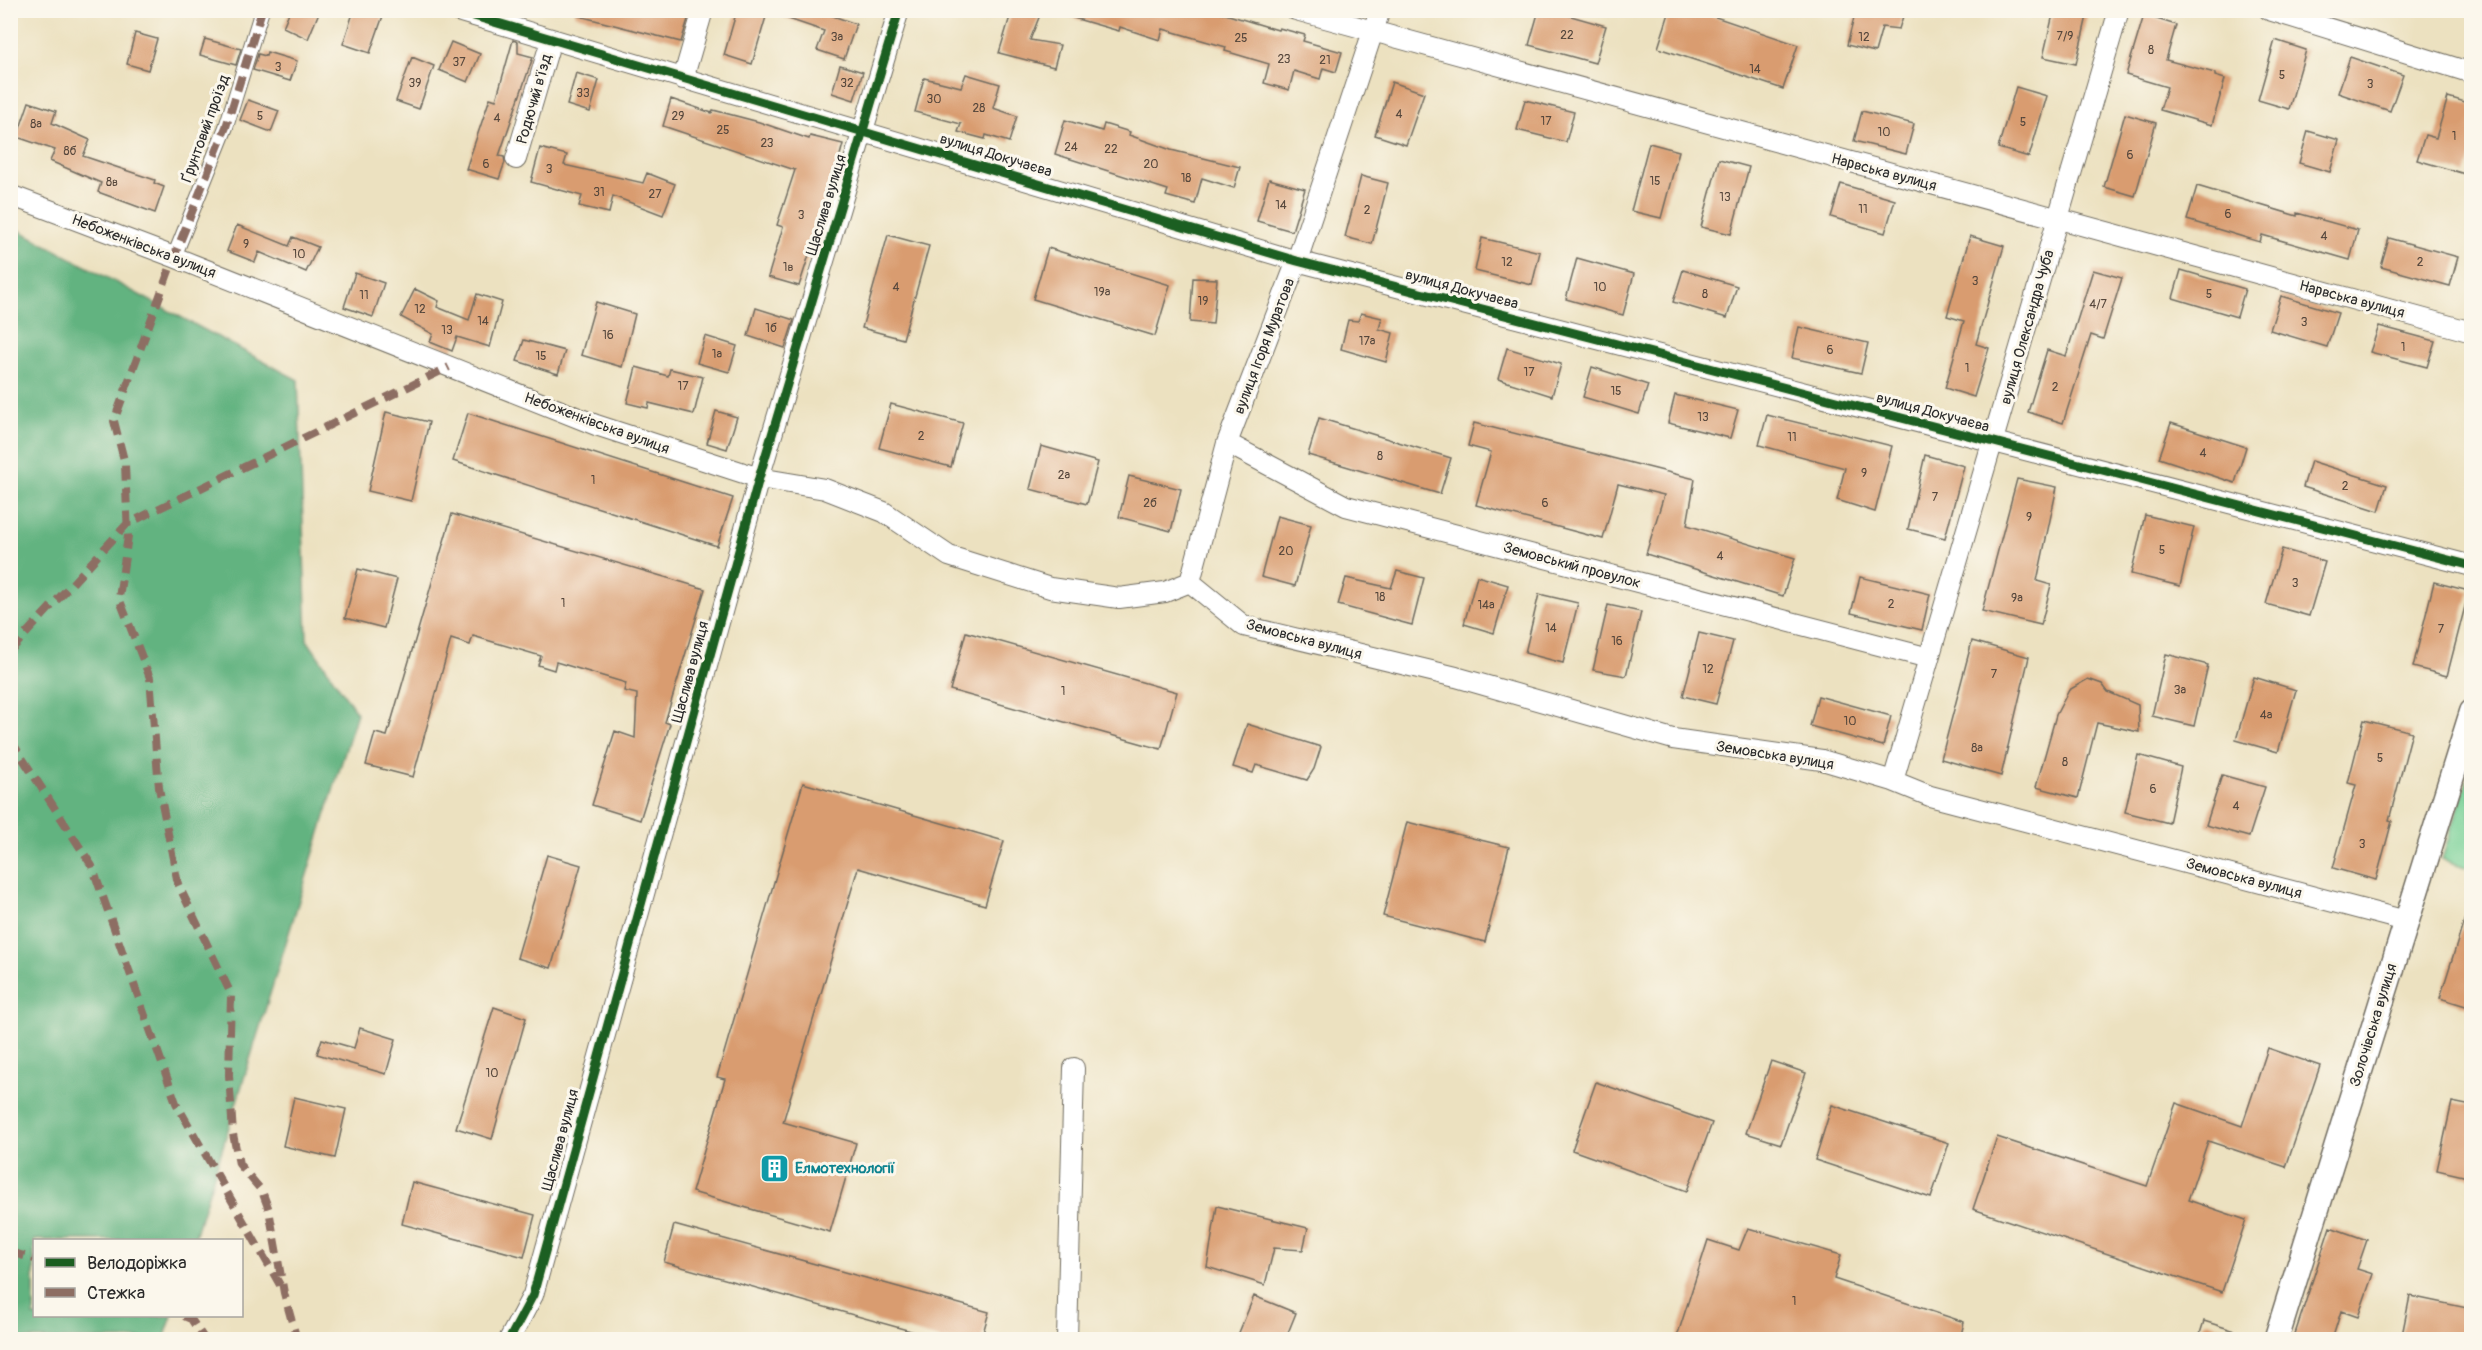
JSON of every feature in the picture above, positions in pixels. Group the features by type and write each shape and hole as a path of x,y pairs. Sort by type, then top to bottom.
{"street":[{"name":"Ґрунтовий проїзд","path":"174,257 226,127 262,10"},
{"name":"вулиця Докучаєва","path":"454,10 510,19 551,40 1296,261 2472,566"},
{"path":"683,79 703,10"},
{"name":"Щаслива вулиця","path":"509,1340 533,1295 759,478 899,10"},
{"name":"Нарвська вулиця","path":"1296,10 1374,34 2472,332"},
{"name":"вулиця Ігоря Муратова","path":"1190,582 1227,443 1296,261 1374,34 1380,10"},
{"name":"вулиця Олександра Чуба","path":"1893,781 2118,10"},
{"path":"2269,10 2472,73"},
{"name":"Родючий в'їзд","path":"516,159 551,40"},
{"name":"Небоженківська вулиця","path":"10,195 174,257 596,426 759,478 825,489 884,512 949,556 1050,588 1119,598 1165,592 1190,582"},
{"name":"Земовський провулок","path":"1227,443 1346,506 1929,658"},
{"name":"Земовська вулиця","path":"1190,582 1244,626 1456,677 1673,740 1822,760 1893,781 1930,796 2406,921"},
{"name":"Золочівська вулиця","path":"2276,1340 2472,712"},
{"path":"1067,1340 1074,1068"}],"green space":[{"path":"11,226 298,380 307,640 357,713 194,1239 33,1239 33,1317 172,1317 164,1339 11,1339"},
{"path":"2471,769 2471,869 2442,859"}],"building":[{"path":"290,10 320,10 308,39 283,27"},
{"path":"354,10 385,10 370,53 343,44"},
{"path":"576,10 668,10 689,16 681,42 575,15"},
{"path":"737,10 768,10 752,64 724,55"},
{"path":"771,10 816,10 856,24 844,59 817,50 824,31 771,13"},
{"path":"1012,10 1042,10 1030,40 1060,45 1054,67 999,53"},
{"path":"1064,10 1212,10 1278,30 1279,28 1305,35 1303,41 1342,52 1336,72 1323,68 1320,79 1294,71 1289,90 1264,83 1269,64 1225,51 1226,47 1163,29 1160,40 1120,27 1119,31 1063,15"},
{"path":"1539,10 1550,10 1606,26 1595,63 1529,45"},
{"path":"1670,10 1695,10 1798,45 1783,89 1658,48"},
{"path":"1856,10 1905,10 1899,29 1882,27 1875,52 1847,45"},
{"path":"2054,10 2087,16 2076,64 2043,57"},
{"path":"2144,15 2176,25 2166,60 2215,73 2215,76 2225,79 2212,125 2160,110 2167,87 2126,75"},
{"path":"135,33 157,39 148,70 127,64"},
{"path":"205,39 241,49 236,65 200,55"},
{"path":"513,40 518,42 518,53 533,57 499,156 504,157 505,162 499,179 466,169 490,98 496,100"},
{"path":"2275,40 2306,50 2289,109 2258,100"},
{"path":"451,42 480,54 468,82 439,70"},
{"path":"267,52 297,61 290,81 253,70 258,54 266,56"},
{"path":"412,57 434,66 419,109 396,101"},
{"path":"2350,57 2403,75 2390,111 2338,93"},
{"path":"840,65 863,72 854,100 832,93"},
{"path":"576,73 599,80 590,112 567,105"},
{"path":"966,74 1000,84 993,108 1017,116 1009,142 986,135 985,139 958,132 961,124 915,112 924,78 961,87"},
{"path":"1392,82 1424,93 1406,145 1375,135"},
{"path":"2016,87 2047,96 2029,157 1998,148"},
{"path":"2448,97 2472,104 2472,151 2465,174 2417,160 2425,135 2436,138"},
{"path":"671,99 712,113 713,110 759,122 809,139 810,136 843,144 799,286 768,277 783,227 777,225 795,170 663,126"},
{"path":"248,100 279,111 271,132 240,120"},
{"path":"1525,100 1574,112 1566,142 1517,130"},
{"path":"29,102 56,111 52,123 90,140 83,156 155,180 154,183 164,187 155,213 98,192 101,183 50,161 55,150 17,137"},
{"path":"1862,111 1914,124 1906,154 1854,141"},
{"path":"2125,114 2156,123 2135,196 2104,187"},
{"path":"1065,120 1102,131 1104,124 1130,132 1129,135 1171,150 1240,167 1234,188 1202,178 1195,204 1166,196 1168,190 1055,154"},
{"path":"2308,131 2339,140 2330,172 2299,163"},
{"path":"1649,143 1679,151 1661,218 1631,211"},
{"path":"540,148 567,155 564,165 643,183 647,173 675,184 663,215 613,196 609,213 579,206 582,196 531,182"},
{"path":"1719,159 1749,167 1731,234 1701,227"},
{"path":"1361,176 1388,183 1372,244 1345,237"},
{"path":"1269,179 1305,189 1292,231 1257,221"},
{"path":"1841,184 1895,200 1885,233 1831,217"},
{"path":"2197,186 2297,216 2297,213 2358,230 2350,260 2262,235 2260,242 2187,220"},
{"path":"237,225 289,246 293,237 318,247 306,272 259,252 255,262 227,251"},
{"path":"888,235 929,246 903,339 862,328"},
{"path":"1970,236 2004,246 1976,344 1989,348 1974,397 1945,388 1964,321 1947,316"},
{"path":"1482,238 1540,252 1532,285 1475,271"},
{"path":"2389,238 2458,257 2450,286 2381,267"},
{"path":"1048,248 1170,285 1155,336 1033,299"},
{"path":"1577,258 1634,274 1623,315 1566,299"},
{"path":"1683,270 1737,286 1727,318 1673,302"},
{"path":"2093,270 2122,278 2103,339 2091,335 2063,423 2028,412 2047,350 2066,356"},
{"path":"2181,270 2245,289 2237,317 2173,298"},
{"path":"355,273 384,283 373,317 344,307"},
{"path":"1193,278 1217,279 1213,324 1190,322"},
{"path":"415,289 439,301 437,307 469,320 477,294 502,302 490,347 457,337 452,351 430,342 433,334 401,317"},
{"path":"2281,296 2338,313 2327,347 2270,330"},
{"path":"596,302 635,314 622,367 581,355"},
{"path":"756,308 794,320 785,348 748,336"},
{"path":"1361,313 1382,318 1379,329 1393,333 1386,362 1341,349 1348,320 1358,321"},
{"path":"2379,326 2435,341 2427,367 2370,352"},
{"path":"1799,327 1868,343 1861,373 1792,358"},
{"path":"705,336 737,346 729,372 697,363"},
{"path":"524,340 565,351 558,374 517,361"},
{"path":"1507,348 1561,364 1552,396 1498,379"},
{"path":"636,367 668,376 670,369 703,377 694,414 649,403 648,408 627,403"},
{"path":"1592,367 1648,385 1639,414 1583,397"},
{"path":"1675,395 1738,410 1730,438 1668,423"},
{"path":"891,404 963,423 951,467 879,448"},
{"path":"716,411 737,417 727,449 707,443"},
{"path":"386,412 429,422 411,501 368,491"},
{"path":"468,413 733,498 717,546 453,461"},
{"path":"1767,415 1892,446 1875,512 1837,500 1845,468 1759,445"},
{"path":"1319,418 1451,458 1440,494 1308,455"},
{"path":"1474,423 1695,479 1687,525 1795,558 1783,596 1646,554 1664,495 1618,484 1603,539 1476,505 1491,452 1468,446"},
{"path":"2171,423 2246,447 2235,483 2159,458"},
{"path":"1041,446 1098,462 1087,504 1030,489"},
{"path":"1925,455 1964,466 1945,538 1908,529"},
{"path":"2311,461 2387,485 2379,511 2303,487"},
{"path":"1129,476 1181,489 1171,531 1119,517"},
{"path":"2017,479 2057,487 2037,581 2051,585 2041,625 1982,611"},
{"path":"452,514 705,589 665,722 670,724 640,820 592,805 615,731 635,738 637,694 624,691 626,683 556,662 554,670 538,665 541,656 473,636 470,645 451,639 413,777 366,765 375,733 387,736"},
{"path":"2145,515 2194,527 2180,586 2131,574"},
{"path":"1277,516 1311,525 1295,586 1261,577"},
{"path":"2282,549 2325,562 2309,616 2266,604"},
{"path":"358,569 397,579 384,628 345,618"},
{"path":"1397,571 1424,578 1412,625 1338,605 1346,578 1391,588"},
{"path":"1477,576 1508,585 1494,633 1464,624"},
{"path":"1860,577 1930,594 1922,630 1851,613"},
{"path":"2434,582 2469,591 2447,676 2413,667"},
{"path":"1539,594 1578,603 1563,663 1525,653"},
{"path":"1608,605 1641,612 1626,676 1593,670"},
{"path":"966,632 1177,692 1161,749 950,690"},
{"path":"1699,633 1733,641 1716,704 1683,696"},
{"path":"1972,641 2029,657 2001,776 1941,759"},
{"path":"2166,654 2208,665 2194,726 2152,716"},
{"path":"2254,677 2296,690 2278,752 2236,740"},
{"path":"2088,679 2102,684 2108,692 2138,705 2139,732 2097,723 2078,798 2036,787 2056,715 2069,690"},
{"path":"1818,696 1891,716 1883,746 1810,726"},
{"path":"2364,720 2412,732 2376,880 2333,868 2356,785 2348,783"},
{"path":"1247,724 1321,747 1314,769 1307,780 1256,765 1253,773 1233,767"},
{"path":"2138,755 2181,767 2169,823 2125,812"},
{"path":"2222,775 2265,787 2249,837 2206,825"},
{"path":"803,783 1004,841 985,905 858,868 783,1122 856,1143 830,1232 692,1192 725,1079 717,1077"},
{"path":"1407,822 1509,847 1485,942 1383,916"},
{"path":"547,855 581,865 551,968 517,958"},
{"path":"2468,908 2472,908 2472,1008 2440,998"},
{"path":"494,1007 526,1018 492,1139 456,1128"},
{"path":"360,1028 396,1039 386,1074 317,1054 322,1039 354,1048"},
{"path":"2268,1048 2320,1066 2286,1167 2208,1141 2188,1200 2246,1220 2222,1292 1973,1209 1997,1137 2147,1186 2176,1103 2242,1126"},
{"path":"1771,1061 1806,1073 1781,1144 1746,1133"},
{"path":"1596,1082 1712,1123 1687,1191 1572,1150"},
{"path":"294,1097 346,1109 335,1158 283,1146"},
{"path":"2452,1102 2472,1106 2472,1178 2437,1170"},
{"path":"1832,1105 1949,1143 1931,1198 1815,1160"},
{"path":"412,1182 535,1215 524,1257 402,1224"},
{"path":"1217,1206 1308,1228 1303,1250 1274,1248 1265,1285 1207,1267"},
{"path":"674,1225 989,1312 981,1340 943,1340 664,1262"},
{"path":"2330,1227 2367,1240 2357,1269 2373,1274 2358,1317 2341,1311 2332,1340 2293,1340"},
{"path":"1748,1228 1841,1255 1834,1279 1964,1322 1960,1340 1676,1340 1708,1240 1739,1250"},
{"path":"1254,1296 1296,1313 1285,1340 1236,1340"},
{"path":"2410,1296 2472,1309 2472,1340 2401,1340"},
{"path":"2204,1321 2251,1336 2250,1340 2198,1340"}],"marked path":[{"path":"262,10 226,127 174,257 114,421 125,464 128,536 119,598 150,678 159,788 178,884 231,994 229,1075 233,1134 239,1164 262,1191 269,1210 284,1293 297,1340"},
{"path":"10,651 127,524 449,367"},
{"path":"10,739 92,866 176,1103 280,1285"},
{"path":"10,1252 33,1259"},
{"path":"186,1317 191,1319 205,1340"}],"cycle path":[{"path":"454,10 1297,261 2472,566"},
{"path":"509,1340 533,1295 759,478 899,10"}],"place":[{"name":"Елмотехнології","path":"774,1168"}]}
